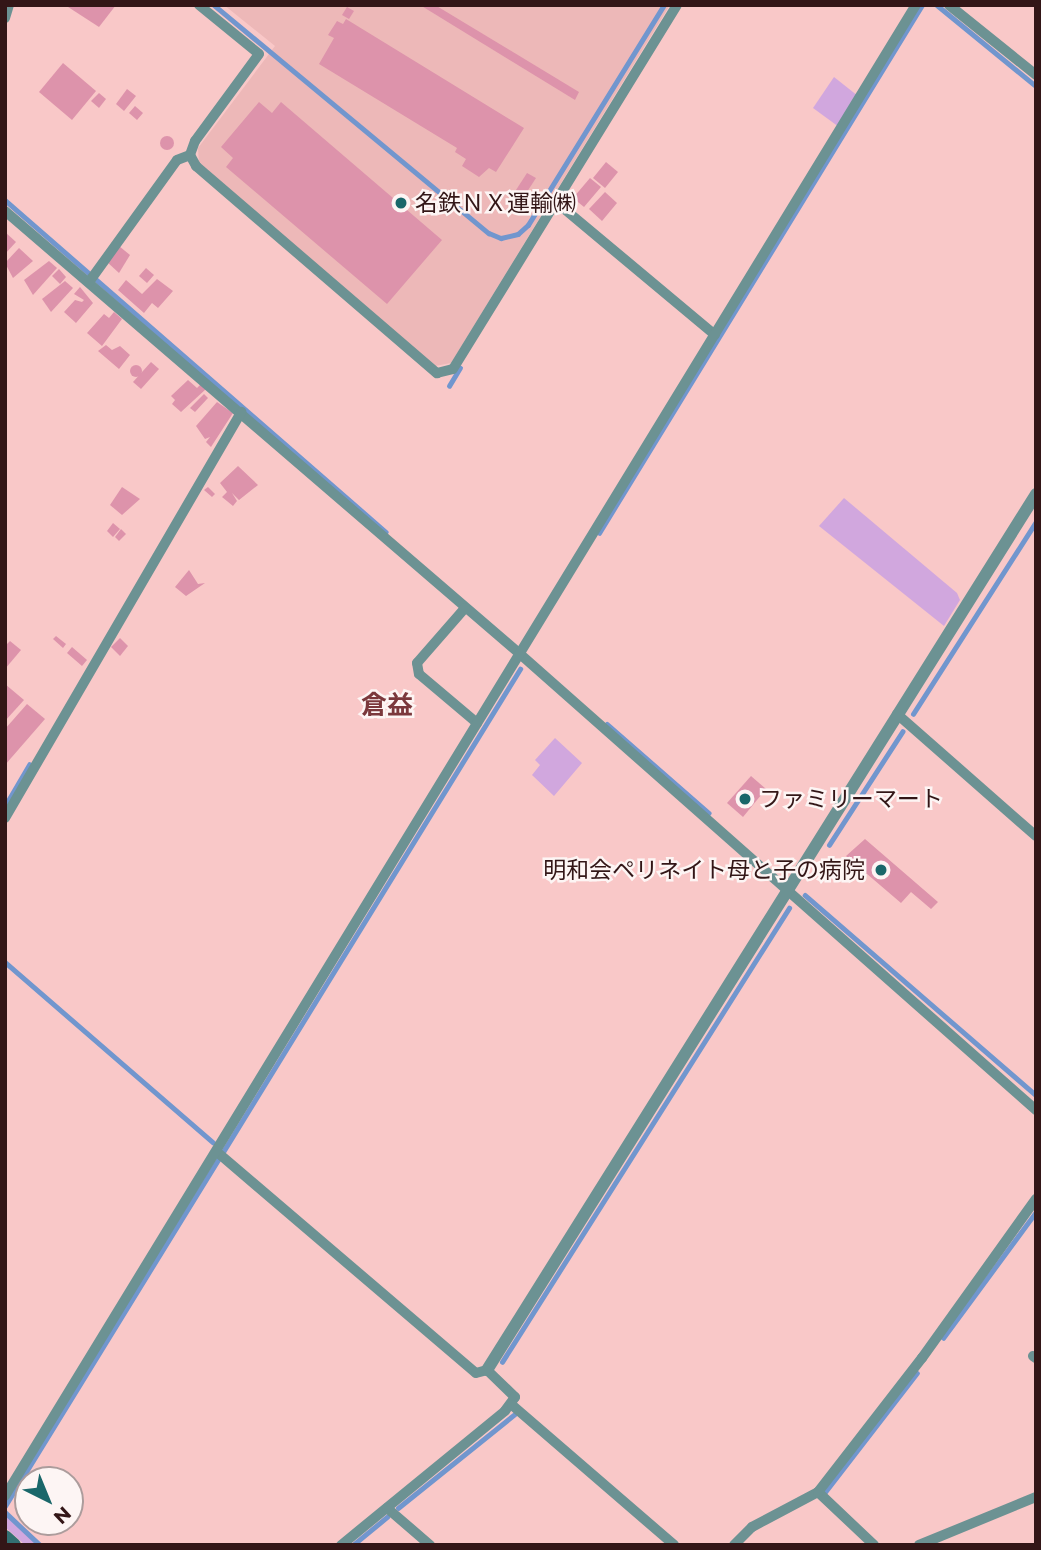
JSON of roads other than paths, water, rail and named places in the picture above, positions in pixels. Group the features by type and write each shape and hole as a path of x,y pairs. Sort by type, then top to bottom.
{"main road":[{"path":"5,1537 14,1545"}],"street":[{"path":"5,18 9,5"},
{"path":"199,5 259,54 195,141 190,155 195,166 437,373 453,369 677,5"},
{"path":"5,1496 916,5"},
{"path":"948,5 1036,75"},
{"path":"91,278 177,160 190,155"},
{"path":"556,202 715,335"},
{"path":"5,211 91,278 465,608 521,651 1036,1110"},
{"path":"5,818 241,412"},
{"path":"217,1152 475,1373 487,1370 1036,494"},
{"path":"465,608 417,663 419,674 477,723"},
{"path":"897,713 1036,836"},
{"path":"734,1545 752,1527 818,1492 906,1379 1036,1199"},
{"path":"341,1545 512,1405 514,1397 487,1370"},
{"path":"512,1405 674,1545"},
{"path":"818,1492 874,1545"},
{"path":"919,1545 939,1542 1036,1497"},
{"path":"387,1508 430,1545"}],"waterway":[{"path":"214,5 489,233 501,238 518,234 528,225 664,5"},
{"path":"599,533 922,5"},
{"path":"937,5 1036,86"},
{"path":"5,200 386,532"},
{"path":"449,386 460,368"},
{"path":"913,714 1036,522"},
{"path":"223,1152 520,669"},
{"path":"607,724 709,813"},
{"path":"829,845 902,732"},
{"path":"5,806 29,765"},
{"path":"805,895 1036,1095"},
{"path":"502,1362 789,908"},
{"path":"5,962 213,1142"},
{"path":"5,1506 219,1158"},
{"path":"943,1338 1036,1212"},
{"path":"825,1492 917,1373"},
{"path":"398,1508 515,1414"},
{"path":"5,1512 40,1545"},
{"path":"353,1545 387,1517"}],"place":[{"name":"名鉄ＮＸ運輸㈱","path":"401,203"},
{"name":"ファミリーマート","path":"745,799"},
{"name":"明和会ペリネイト母と子の病院","path":"881,870"}],"district":[{"name":"倉益","path":"387,706"}]}
